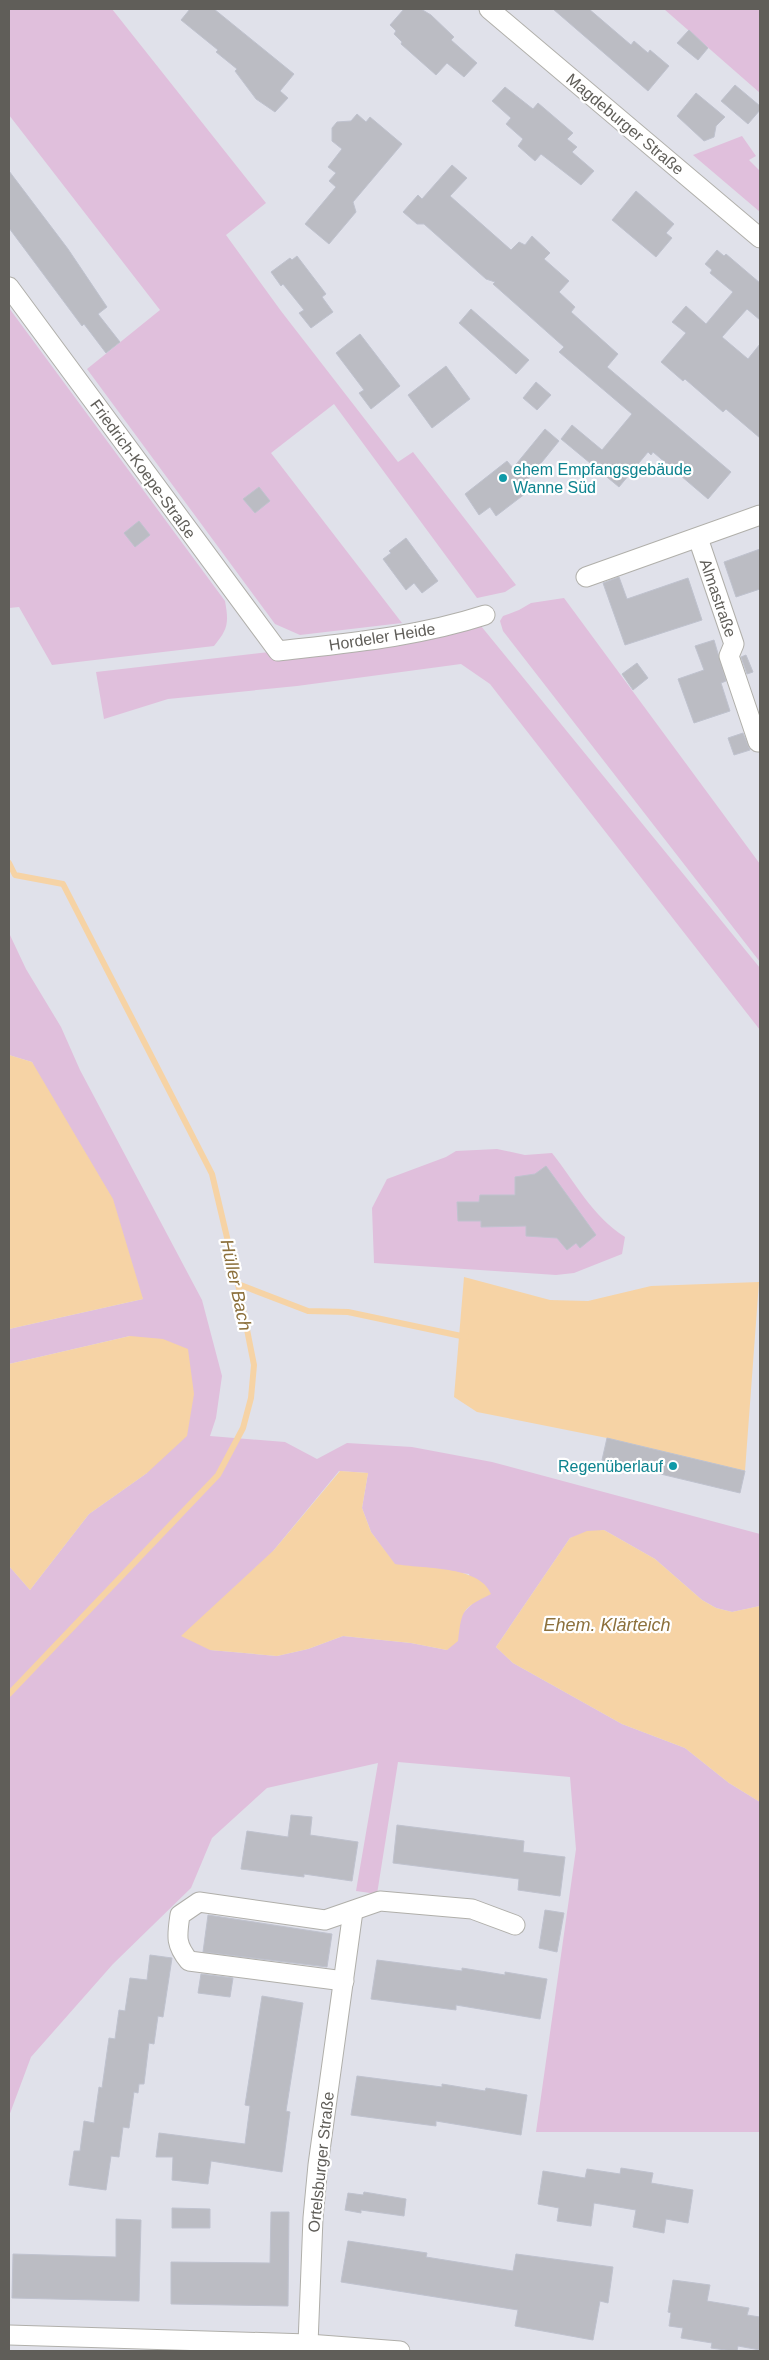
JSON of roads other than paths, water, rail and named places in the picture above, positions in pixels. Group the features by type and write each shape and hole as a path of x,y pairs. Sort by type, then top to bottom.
{"street":[{"name":"Magdeburger Straße","path":"489,9 760,238"},
{"name":"Friedrich-Koepe-Straße","path":"9,287 278,651"},
{"name":"Almastraße","path":"586,577 760,515"},
{"name":"Almastraße","path":"698,538 734,644 728,656 758,742"},
{"name":"Hordeler Heide","path":"278,651 399,637 451,626 485,615"},
{"path":"344,1981 189,1961 177,1940 180,1915 199,1902 326,1920 380,1901 472,1909 515,1925"},
{"name":"Ortelsburger Straße","path":"308,2344 313,2218 318,2165 353,1911"},
{"path":"9,2335 107,2344 308,2344 400,2351"}],"water":[{"path":"9,1055 32,1062 113,1199 143,1299 9,1329"},
{"path":"464,1277 550,1300 588,1301 651,1286 759,1282 745,1471 607,1438 477,1412 454,1397"},
{"path":"130,1336 163,1339 188,1349 194,1394 187,1436 147,1473 89,1514 30,1590 9,1566 9,1364"},
{"path":"340,1471 368,1473 362,1508 371,1532 395,1564 463,1573 485,1585 491,1594 474,1603 465,1611 462,1616 458,1641 447,1650 411,1643 343,1636 308,1649 277,1656 210,1650 181,1636 274,1550"},
{"name":"Ehem. Klärteich","path":"604,1530 655,1559 702,1600 716,1608 732,1612 760,1606 760,1802 729,1783 685,1748 622,1724 513,1663 496,1647 570,1538 587,1531"}],"waterway":[{"name":"Hüller Bach","path":"9,863 15,875 63,884 212,1174 238,1284 254,1365 251,1398 243,1428 218,1475 9,1694"},
{"path":"238,1284 308,1311 348,1312 466,1337"}],"place":[{"name":"ehem Empfangsgebäude Wanne Süd","path":"503,478"},
{"name":"Regenüberlauf","path":"673,1466"}]}
